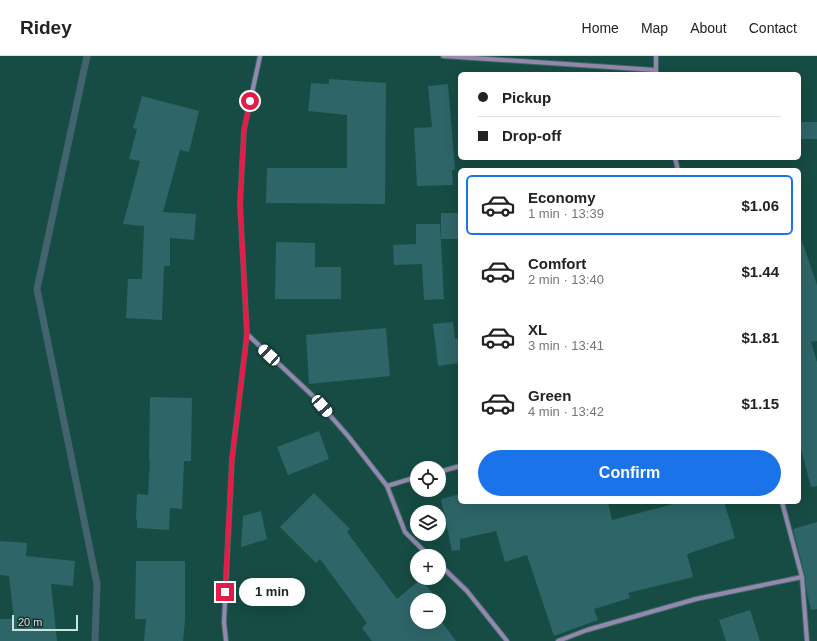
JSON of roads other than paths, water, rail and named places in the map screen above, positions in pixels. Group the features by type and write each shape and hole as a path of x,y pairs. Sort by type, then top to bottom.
{"street":[{"path":"226,641 224,622 232,459 247,334 240,204 244,130 260,56"},
{"path":"443,56 655,72 656,56"},
{"path":"247,334 313,396 348,436 387,486 405,532 422,549"},
{"path":"446,470 458,467"},
{"path":"387,486 410,480"},
{"path":"783,504 802,577 807,641"},
{"path":"446,571 467,591 507,641"},
{"path":"558,641 587,630 696,598 802,577"}],"waterway":[{"path":"87,56 37,289 97,584 95,641"}]}
